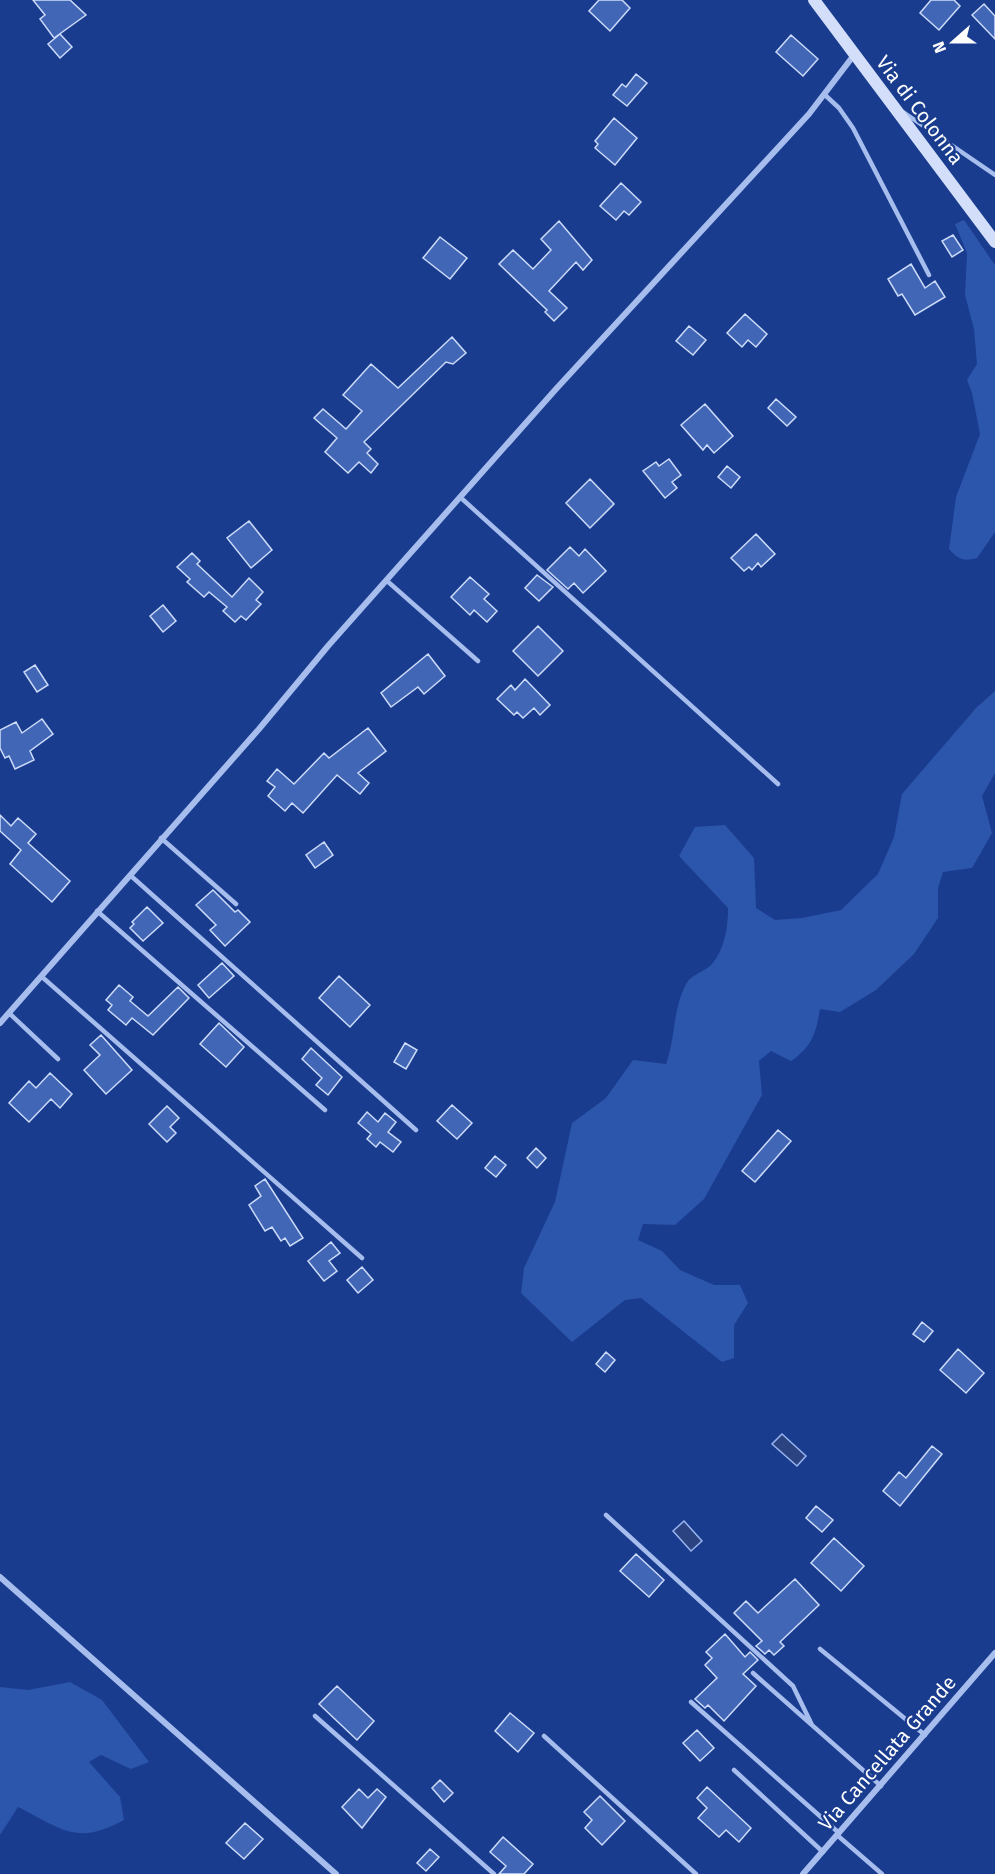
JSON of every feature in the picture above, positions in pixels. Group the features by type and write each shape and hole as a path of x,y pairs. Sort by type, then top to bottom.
{"street":[{"name":"Via di Colonna","path":"814,0 995,242"},
{"path":"0,1023 260,729 386,580 641,293 809,114 854,55"},
{"path":"0,1577 336,1874"},
{"name":"Via Cancellata Grande","path":"803,1874 995,1653"}],"lane":[{"path":"824,94 839,108 853,128 929,275"},
{"path":"891,104 995,175"},
{"path":"460,497 778,784"},
{"path":"386,580 478,661"},
{"path":"162,838 236,904"},
{"path":"130,875 416,1130"},
{"path":"97,911 325,1110"},
{"path":"41,976 362,1258"},
{"path":"9,1013 58,1059"},
{"path":"606,1515 793,1686 813,1725"},
{"path":"820,1649 925,1735"},
{"path":"753,1673 881,1786"},
{"path":"692,1702 882,1874"},
{"path":"315,1716 494,1874"},
{"path":"544,1736 696,1874"},
{"path":"734,1770 823,1852"}],"shaded area":[{"path":"964,220 995,265 995,532 977,558 968,560 958,557 949,549 956,497 980,434 972,393 967,380 977,364 974,329 965,295 967,253 955,224"},
{"path":"995,691 995,773 982,796 992,833 972,868 943,872 938,888 938,918 914,954 876,990 840,1012 820,1009 812,1039 804,1050 791,1061 771,1051 759,1061 762,1095 704,1199 675,1225 643,1224 638,1240 662,1251 680,1270 714,1285 740,1285 748,1303 734,1325 734,1358 722,1362 641,1298 625,1300 572,1342 521,1293 524,1268 555,1202 572,1123 606,1098 633,1060 666,1064 678,1004 686,984 712,964 723,944 728,908 679,856 695,827 725,825 754,858 756,908 775,920 802,918 841,910 878,874 894,837 902,794 976,708"},
{"path":"782,1434 806,1456 797,1466 772,1444"},
{"path":"684,1521 702,1541 691,1551 673,1531"},
{"path":"70,1682 102,1700 149,1762 131,1769 101,1755 89,1762 120,1797 124,1820 107,1828 81,1833 58,1828 18,1807 0,1835 0,1687 28,1690"}],"building":[{"path":"33,0 70,0 86,15 54,38 40,19 45,15"},
{"path":"599,0 622,0 630,8 610,31 589,11"},
{"path":"931,0 954,0 960,6 939,30 920,13"},
{"path":"984,4 995,16 995,39 972,15"},
{"path":"60,34 72,47 60,58 48,44"},
{"path":"791,35 818,59 803,76 776,52"},
{"path":"636,74 647,83 627,106 613,95 622,84 626,87"},
{"path":"614,118 637,138 615,165 595,148 598,144 595,141"},
{"path":"621,183 641,202 629,215 624,211 616,220 600,206"},
{"path":"559,221 592,260 583,270 576,262 549,291 567,308 554,321 545,312 547,310 499,264 513,250 533,269 551,250 541,239"},
{"path":"953,235 963,250 952,257 942,241"},
{"path":"440,237 467,258 450,279 423,258"},
{"path":"911,264 925,288 935,281 945,297 915,315 902,294 898,296 888,279"},
{"path":"745,314 767,334 756,347 748,340 742,347 727,333"},
{"path":"689,326 706,340 693,355 676,341"},
{"path":"452,337 466,353 453,364 446,362 364,442 371,449 367,453 378,464 371,473 359,462 348,473 325,452 337,438 314,418 323,409 346,429 362,411 343,395 371,364 398,388"},
{"path":"776,399 796,417 787,426 768,408"},
{"path":"705,404 733,436 714,453 707,445 703,450 681,425"},
{"path":"669,459 681,475 672,482 677,488 665,498 643,471 656,462 659,466"},
{"path":"727,466 740,477 731,488 718,477"},
{"path":"590,479 614,504 590,528 566,503"},
{"path":"249,521 272,550 251,568 227,538"},
{"path":"756,534 775,554 761,567 758,563 752,570 749,567 744,571 731,558"},
{"path":"570,547 579,556 585,549 606,571 583,593 574,583 568,589 547,570"},
{"path":"192,553 200,561 197,564 232,597 249,578 263,592 256,600 261,604 246,620 241,616 235,622 223,611 227,607 209,592 204,597 187,582 190,579 177,567"},
{"path":"537,575 553,587 539,601 525,588"},
{"path":"470,577 489,594 484,599 497,611 487,622 474,610 470,615 451,597"},
{"path":"163,605 176,621 163,632 150,616"},
{"path":"538,626 563,651 538,676 513,651"},
{"path":"428,654 445,676 424,694 418,687 391,707 381,693"},
{"path":"35,665 48,685 37,692 24,672"},
{"path":"525,679 550,705 540,715 534,708 523,718 517,712 514,715 497,699 511,685 515,690"},
{"path":"42,719 53,734 30,751 34,760 15,769 9,756 5,758 0,748 0,730 16,722 22,733"},
{"path":"368,728 386,751 358,773 369,783 360,794 337,775 303,813 292,803 285,811 268,796 275,787 267,781 277,769 294,784 324,753 329,758"},
{"path":"0,815 11,826 18,818 36,834 28,843 70,881 52,902 10,864 21,850 0,831"},
{"path":"324,842 333,855 315,868 306,855"},
{"path":"213,890 235,912 238,910 250,922 225,946 210,930 216,925 196,905"},
{"path":"147,907 163,923 143,941 130,928 134,924 132,922"},
{"path":"222,963 234,976 209,998 198,985"},
{"path":"339,976 370,1005 350,1027 319,998"},
{"path":"119,985 133,997 130,1001 148,1016 178,987 189,998 153,1035 132,1018 126,1025 108,1010 112,1005 106,1000"},
{"path":"219,1023 244,1047 226,1067 200,1044"},
{"path":"101,1035 132,1070 106,1094 84,1070 100,1055 90,1045"},
{"path":"405,1043 417,1050 406,1069 394,1062"},
{"path":"311,1048 342,1077 328,1095 316,1085 322,1078 302,1059"},
{"path":"50,1073 72,1094 60,1108 51,1099 29,1122 9,1103 29,1081 36,1088"},
{"path":"452,1105 472,1123 457,1139 437,1121"},
{"path":"167,1106 179,1118 170,1127 176,1133 167,1142 149,1124"},
{"path":"367,1112 378,1122 385,1113 396,1122 388,1132 401,1142 393,1152 380,1142 376,1147 367,1139 371,1134 358,1123"},
{"path":"778,1130 791,1141 755,1182 742,1171"},
{"path":"536,1148 546,1158 537,1168 527,1158"},
{"path":"495,1156 506,1165 496,1177 485,1168"},
{"path":"265,1179 303,1238 290,1246 285,1238 281,1241 272,1227 265,1231 249,1205 261,1196 255,1186"},
{"path":"331,1242 340,1253 329,1261 337,1271 324,1281 308,1261"},
{"path":"362,1267 373,1280 358,1293 347,1280"},
{"path":"922,1322 933,1331 924,1342 913,1334"},
{"path":"958,1349 984,1373 966,1393 940,1370"},
{"path":"606,1352 615,1360 605,1372 596,1364"},
{"path":"932,1446 942,1454 900,1506 883,1491 899,1472 906,1478"},
{"path":"816,1506 833,1520 822,1532 806,1518"},
{"path":"834,1538 864,1566 841,1591 811,1563"},
{"path":"636,1554 664,1580 649,1597 620,1571"},
{"path":"795,1579 819,1605 780,1642 784,1646 774,1655 769,1650 765,1654 756,1646 762,1641 734,1613 746,1601 758,1613"},
{"path":"725,1634 745,1657 750,1652 758,1660 743,1674 756,1686 724,1721 708,1705 705,1708 695,1699 717,1678 705,1665 712,1658 706,1652"},
{"path":"337,1686 374,1721 357,1740 319,1704"},
{"path":"510,1713 534,1733 518,1752 495,1731"},
{"path":"697,1730 714,1748 700,1761 683,1743"},
{"path":"440,1780 453,1793 444,1802 432,1788"},
{"path":"707,1787 751,1828 739,1842 726,1830 719,1837 698,1818 707,1808 697,1798"},
{"path":"359,1789 368,1798 377,1789 386,1797 362,1828 342,1807"},
{"path":"600,1796 625,1821 602,1845 585,1828 592,1820 584,1812"},
{"path":"245,1823 263,1839 244,1859 226,1843"},
{"path":"503,1837 533,1864 524,1874 499,1874 506,1866 490,1852"},
{"path":"430,1849 439,1857 426,1871 417,1863"}]}
